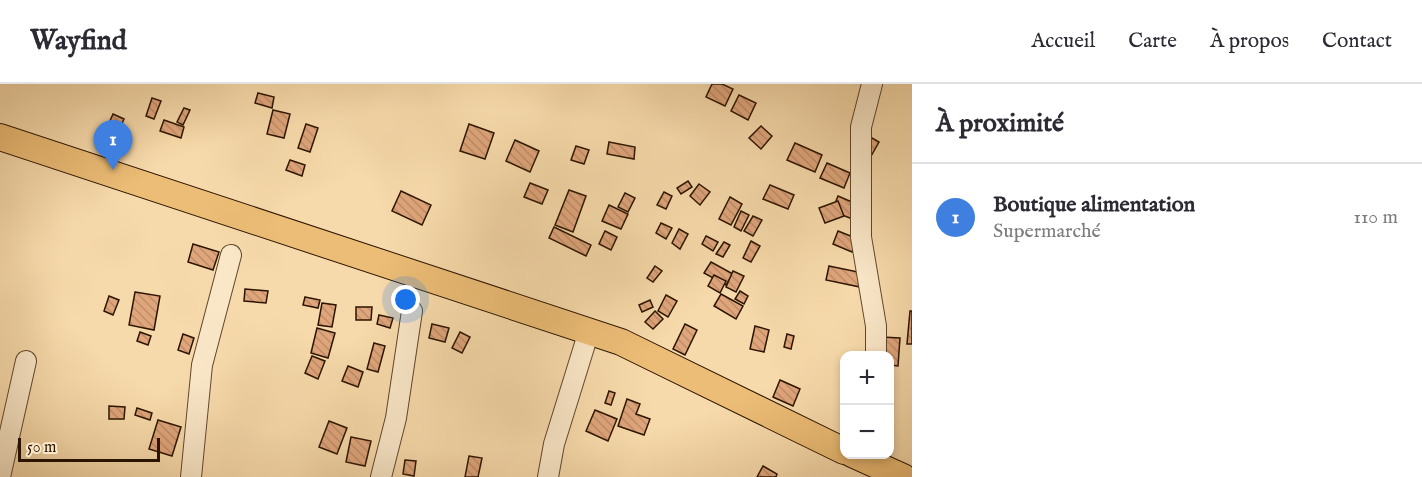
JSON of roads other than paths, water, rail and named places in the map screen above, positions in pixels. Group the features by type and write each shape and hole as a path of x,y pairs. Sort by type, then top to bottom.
{"main road":[{"path":"0,137 621,342 840,449"},
{"path":"875,460 903,477"}],"street":[{"path":"872,84 861,127 861,228 876,326 876,351"},
{"path":"191,477 202,365 231,255"},
{"path":"381,477 396,418 412,310"},
{"path":"548,477 554,444 589,331"},
{"path":"0,477 27,362"}],"place":[{"name":"Boutique alimentation","path":"113,170"}]}
